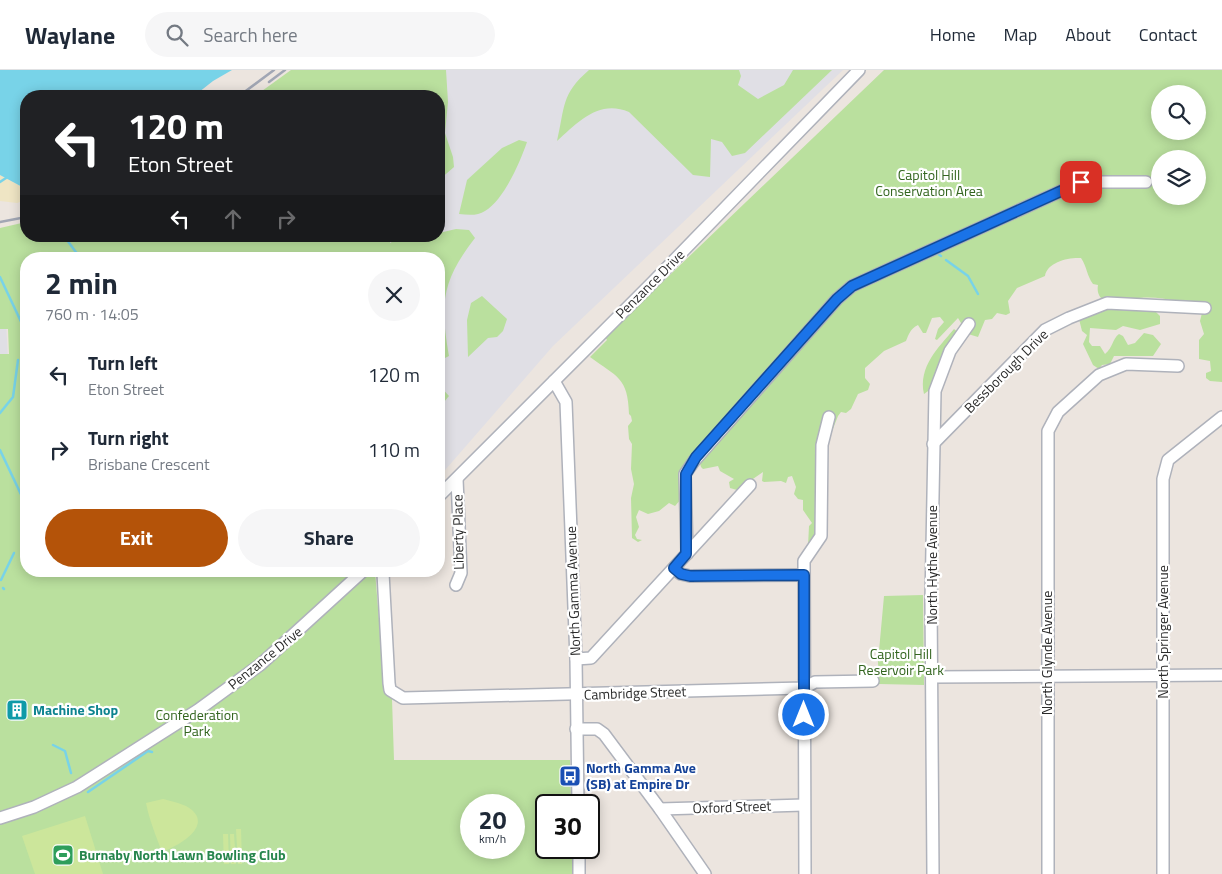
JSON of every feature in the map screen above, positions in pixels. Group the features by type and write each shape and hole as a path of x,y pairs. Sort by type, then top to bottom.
{"street":[{"name":"Penzance Drive","path":"445,490 860,70"},
{"path":"686,554 686,474 696,457 831,306 852,286 1081,182 1146,182"},
{"name":"Bessborough Drive","path":"933,444 1045,330 1069,318 1107,303 1205,308"},
{"name":"North Hythe Avenue","path":"933,874 932,677 935,391 950,351 969,324"},
{"name":"North Glynde Avenue","path":"1048,874 1048,431 1058,412 1099,375 1126,364 1178,366"},
{"name":"North Gamma Avenue","path":"554,381 566,402 576,659 578,794"},
{"path":"805,874 804,560 821,536 822,445 829,417"},
{"name":"North Springer Avenue","path":"1163,874 1163,479 1168,460 1222,417"},
{"name":"Liberty Place","path":"456,585 461,572 457,479"},
{"path":"576,659 591,658 750,486"},
{"path":"674,568 681,574 690,576 804,575"},
{"name":"Penzance Drive","path":"0,818 42,804 86,783 198,710 261,664 356,577"},
{"name":"Cambridge Street","path":"384,577 390,690 396,695 410,698 804,688 815,682 873,681"},
{"path":"932,677 1222,675"},
{"path":"576,729 597,729 604,734 660,809 705,874"},
{"name":"Oxford Street","path":"660,809 804,805"},
{"path":"579,859 579,874"}],"shaded area":[{"path":"411,70 843,70 553,346 445,470 445,252 439,252 439,242 445,242 445,90 433,90"},
{"path":"6,322 8,359 0,360 0,323"}],"green space":[{"path":"291,70 446,70 448,102 445,133 445,90 263,90"},
{"path":"589,70 739,70 741,76 738,85 758,99 784,85 793,70 832,70 745,153 732,156 722,142 711,139 710,177 693,175 629,112 618,109 608,108 590,114 557,141 563,110 569,94 573,86"},
{"name":"Capitol Hill Conservation Area","path":"884,70 1222,70 1222,382 1210,381 1206,378 1206,373 1211,371 1210,361 1199,359 1199,340 1204,334 1200,321 1202,313 1179,303 1156,298 1105,301 1098,294 1098,285 1093,284 1091,281 1081,258 1059,261 1050,267 1045,276 1017,288 1008,301 1010,313 1006,315 997,313 992,319 985,320 978,337 968,334 972,325 961,323 958,318 937,340 935,339 938,329 944,322 940,317 932,318 926,333 923,333 918,325 911,330 906,341 884,351 865,368 865,378 870,384 868,390 858,394 851,409 846,413 841,412 838,416 816,471 818,475 820,535 808,546 809,526 812,523 803,510 803,500 798,499 794,494 796,487 792,476 788,477 786,483 781,481 764,482 762,481 763,472 737,490 730,488 729,482 734,479 720,471 718,466 703,469 701,467 699,460 709,439 697,449 680,471 682,498 675,506 669,503 659,511 648,514 639,510 636,517 639,527 635,535 637,539 642,540 638,542 632,538 631,498 634,484 631,469 632,444 629,439 628,426 632,421 629,414 626,392 614,374 590,357 607,340 605,337"},
{"path":"445,133 453,157 454,167 445,175"},
{"path":"519,140 527,142 516,170 499,198 482,213 473,215 459,214 467,180 502,148"},
{"name":"Confederation Park","path":"20,223 20,242 445,242 445,232 456,229 469,230 475,238 455,268 449,281 445,300 445,252 20,252 20,577 375,577 384,682 392,699 394,760 570,760 571,794 535,794 535,859 572,859 572,874 0,874 0,354 9,354 8,329 0,329 0,228"},
{"path":"482,296 507,319 503,331 497,337 488,338 468,357 467,320 471,303"},
{"path":"1111,308 1128,311 1155,311 1160,316 1160,324 1140,330 1123,326 1116,330 1090,328 1089,342 1092,346 1100,346 1105,354 1119,334 1123,336 1128,345 1135,343 1144,333 1153,335 1161,344 1153,356 1114,356 1110,364 1102,365 1099,369 1093,365 1083,344 1087,335 1082,331 1079,319 1093,312"},
{"path":"954,329 960,334 935,386 924,394 924,375 931,358"},
{"name":"Confederation Park","path":"445,330 449,356 445,358"},
{"path":"445,392 449,396 445,401"},
{"name":"Capitol Hill Reservoir Park","path":"923,595 924,685 879,684 878,662 884,596"},
{"path":"163,799 178,803 192,810 197,817 198,823 190,836 162,852 146,803"},
{"name":"Burnaby North Lawn Bowling Club","path":"85,816 103,874 35,874 22,836"},
{"path":"236,829 241,829 242,864 238,864"},
{"path":"223,834 228,834 229,864 224,864"},
{"path":"230,834 234,834 236,864 231,864"}],"sand":[{"path":"0,175 20,186 20,202 0,201"}],"water":[{"path":"0,70 232,70 202,90 20,90 20,186 0,175"}],"waterway":[{"path":"0,182 6,178"},
{"path":"68,242 76,252"},
{"path":"946,260 968,276 978,294"},
{"path":"0,277 20,320"},
{"path":"0,413 13,397 18,360"},
{"path":"0,450 20,492"},
{"path":"1,580 14,553"},
{"path":"53,745 65,751 71,773"},
{"path":"88,792 148,751 152,752"}],"railway":[{"path":"247,90 274,70"},
{"path":"269,82 285,70"},
{"path":"0,222 20,218"}],"place":[{"name":"Machine Shop","path":"17,710"},
{"name":"North Gamma Ave (SB) at Empire Dr","path":"570,776"},
{"name":"Burnaby North Lawn Bowling Club","path":"63,855"}],"route":[{"path":"804,715 804,575 690,576 677,571 674,568 686,554 686,474 696,457 837,299 852,286 1081,182"}]}
